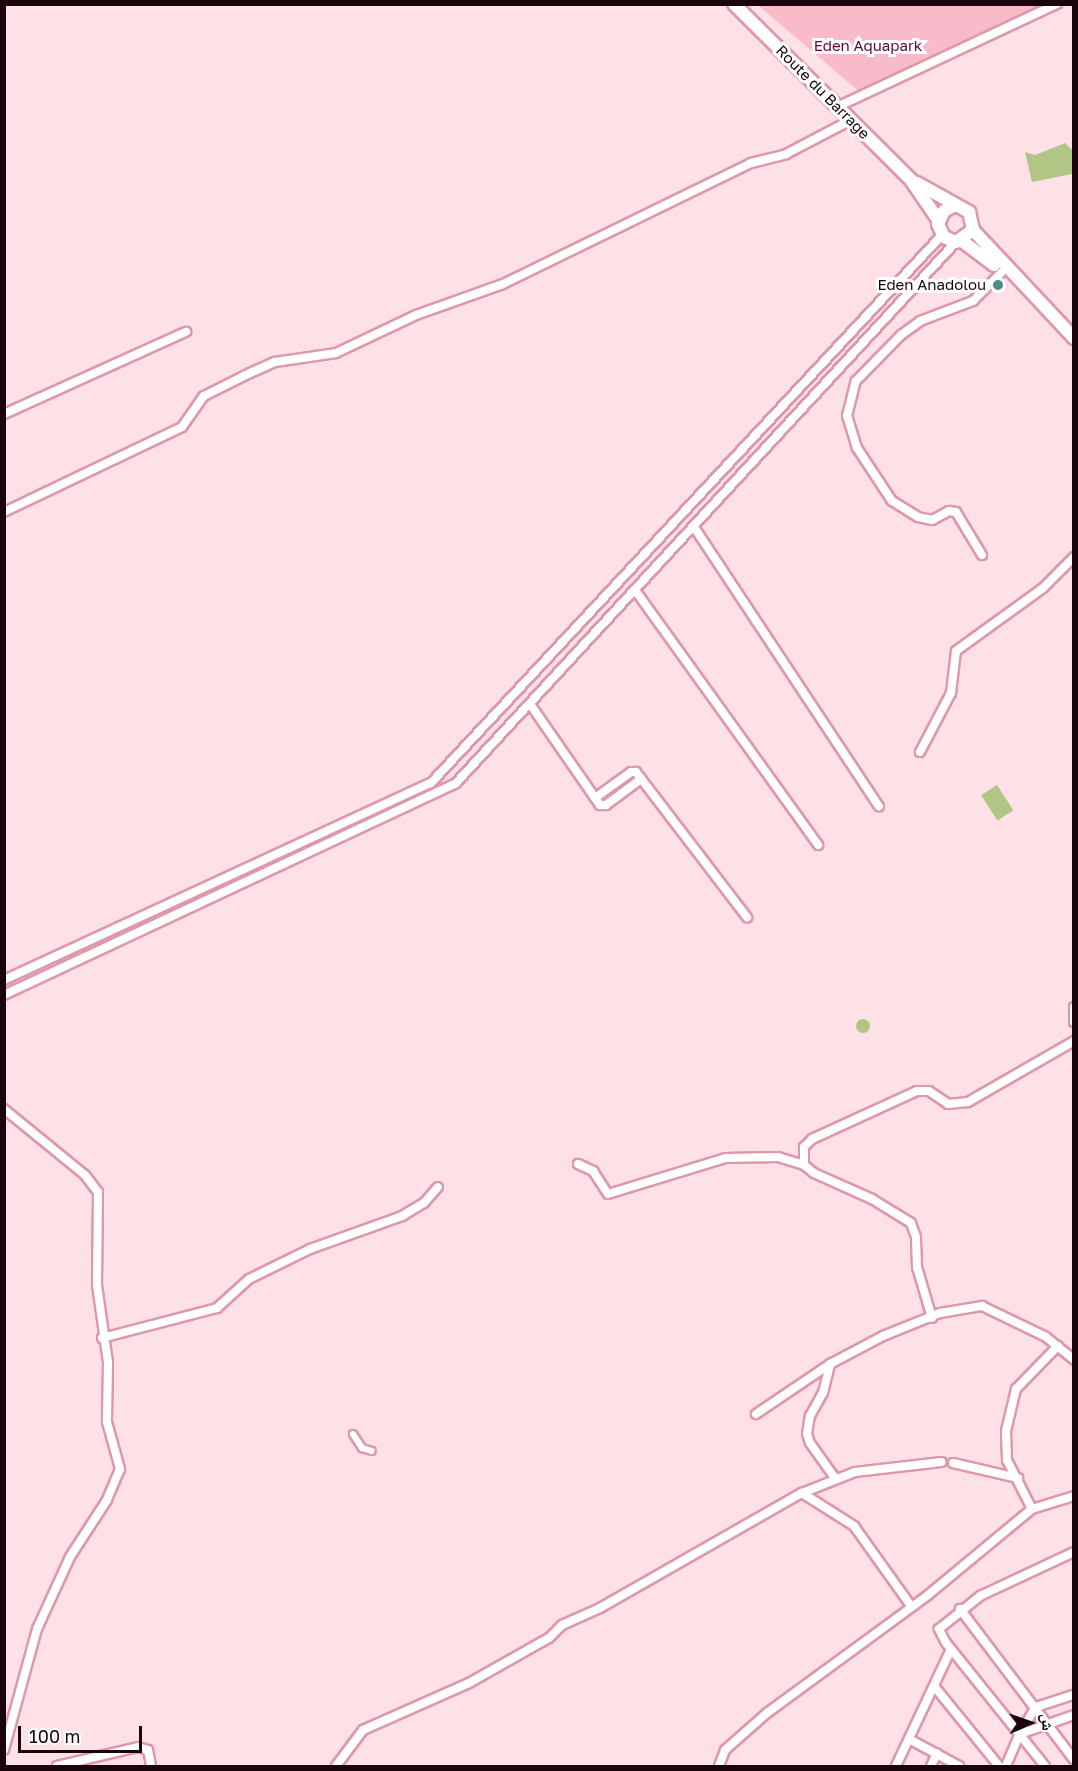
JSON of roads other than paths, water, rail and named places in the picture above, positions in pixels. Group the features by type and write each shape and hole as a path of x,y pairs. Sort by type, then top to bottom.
{"main road":[{"name":"Route du Barrage","path":"734,4 849,121 911,180 953,207 969,212 973,230 1074,338"},
{"name":"Route du Barrage","path":"911,180 939,220 942,235 959,241 1001,273 1044,315 1057,321"},
{"path":"939,220 944,211 953,207"},
{"path":"959,241 973,230"}],"street":[{"path":"837,107 1057,4"},
{"path":"4,512 182,428 204,396 250,373 275,362 336,354 416,315 503,284 752,164 786,154 849,121"},
{"path":"4,980 431,783 942,235"},
{"path":"4,995 447,789 530,704 959,241"},
{"path":"982,555 956,512 949,511 932,520 918,517 892,501 857,448 847,416 856,381 901,335 920,321 973,301 1001,273"},
{"path":"4,414 186,332"},
{"path":"694,528 879,806"},
{"path":"920,752 951,693 956,651 1043,588 1074,556"},
{"path":"635,590 818,845"},
{"path":"530,704 600,805 606,805 641,779 747,917"},
{"path":"1074,1007 1074,1022"},
{"path":"804,1165 804,1147 812,1139 917,1091 929,1091 951,1105 968,1102 1074,1041"},
{"path":"4,1109 94,1184 99,1200 96,1256 102,1338 108,1362 107,1422 119,1460 119,1477 51,1593 24,1666 4,1750"},
{"path":"578,1164 593,1171 608,1194 726,1158 778,1157 804,1165 911,1222 916,1237 917,1268 932,1318"},
{"path":"102,1338 218,1308 249,1279 310,1249 402,1216 424,1203 438,1187"},
{"path":"756,1414 830,1364 883,1336 932,1318 982,1306 1058,1346 1074,1360"},
{"path":"1032,1509 1005,1451 1014,1398 1022,1380 1058,1346"},
{"path":"830,1364 807,1434 836,1478"},
{"path":"353,1434 362,1448 372,1452"},
{"path":"336,1767 363,1730 469,1683 549,1638 561,1625 600,1608 802,1493 855,1472 941,1462"},
{"path":"953,1463 1019,1479"},
{"path":"802,1493 854,1526 911,1606"},
{"path":"719,1767 725,1750 767,1713 911,1606 1032,1509 1074,1496"},
{"path":"1045,1767 951,1649 939,1629 960,1609 1046,1562 1074,1552"},
{"path":"960,1609 1036,1707 1074,1761"},
{"path":"896,1767 951,1649"},
{"path":"934,1686 999,1767"},
{"path":"1006,1767 1019,1735 1036,1707 1074,1695"},
{"path":"1019,1735 1046,1723 1074,1715"},
{"path":"909,1740 937,1753 959,1767"},
{"path":"57,1767 138,1747 148,1750 151,1767"},
{"path":"931,1767 937,1753"}],"place":[{"name":"Eden Anadolou","path":"998,285"}],"park label":[{"name":"Eden Aquapark","path":"868,46"}]}
